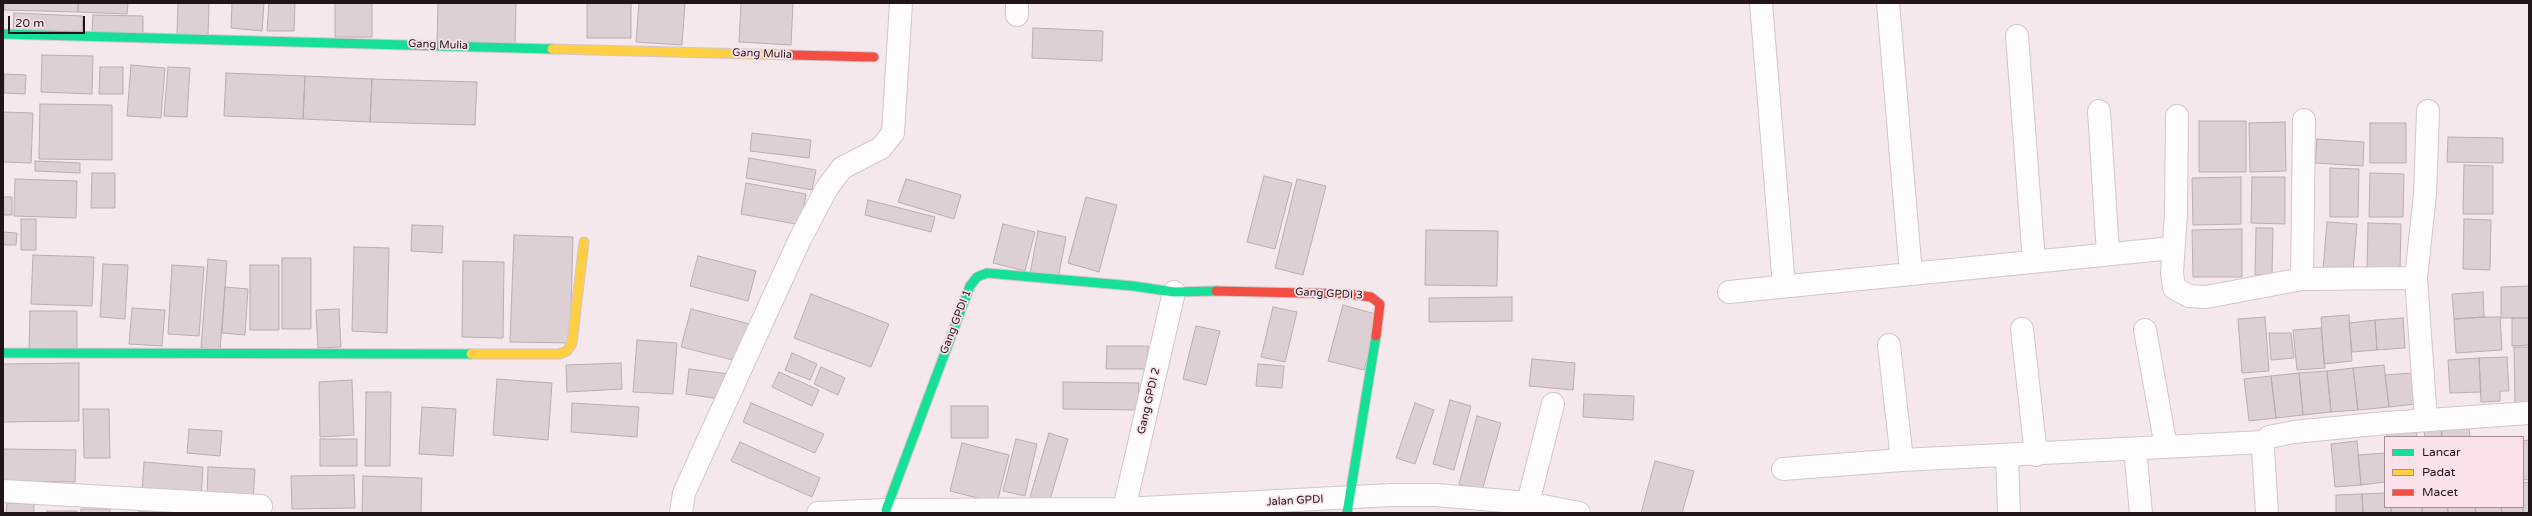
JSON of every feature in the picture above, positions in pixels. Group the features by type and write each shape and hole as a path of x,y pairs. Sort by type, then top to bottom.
{"street":[{"path":"681,513 684,493 800,239 827,188 842,168 881,148 893,133 901,3"},
{"path":"1760,3 1784,286"},
{"path":"1888,3 1911,274"},
{"name":"Gang Mulia","path":"3,34 874,57"},
{"path":"2017,36 2034,262"},
{"path":"2099,110 2108,254"},
{"path":"2426,420 2416,278 2425,194 2428,111"},
{"path":"2177,116 2176,213 2172,273 2174,288 2189,296 2206,297 2302,279 2416,278"},
{"path":"2302,279 2304,120"},
{"path":"3,353 559,354 567,352 572,342 584,242"},
{"path":"1729,292 2173,248"},
{"name":"Gang GPDI 1","path":"886,510 970,286 978,277 987,273 1133,286 1174,292"},
{"name":"Gang GPDI 3","path":"1174,292 1254,291 1349,294 1371,297 1380,304 1380,314 1348,506"},
{"name":"Gang GPDI 2","path":"1124,509 1174,292"},
{"path":"2022,329 2036,454"},
{"path":"2145,330 2166,447"},
{"path":"1889,345 1902,460"},
{"path":"1528,503 1553,404"},
{"path":"1783,469 1902,460 2007,456 2264,442 2269,438 2294,432 2426,420 2529,413"},
{"path":"2264,442 2266,513"},
{"path":"2135,449 2141,513"},
{"path":"2007,456 2009,513"},
{"path":"3,491 261,506"},
{"name":"Jalan GPDI","path":"818,513 886,510 1348,506 1392,495 1436,495 1528,503 1579,513"}],"building":[{"path":"4,3 78,3 78,12 4,10"},
{"path":"78,3 128,3 127,14 78,12"},
{"path":"178,3 209,3 208,35 177,34"},
{"path":"232,3 264,3 262,31 231,28"},
{"path":"269,3 295,3 294,31 267,31"},
{"path":"335,3 372,3 372,37 335,37"},
{"path":"438,3 516,3 515,44 437,41"},
{"path":"587,3 631,3 631,38 587,38"},
{"path":"639,3 685,3 682,45 636,42"},
{"path":"741,3 793,3 791,45 739,42"},
{"path":"14,13 83,16 82,33 13,30"},
{"path":"93,15 143,16 143,34 92,32"},
{"path":"1033,28 1103,31 1102,61 1032,58"},
{"path":"42,55 93,56 92,94 41,92"},
{"path":"131,65 165,68 161,118 127,116"},
{"path":"100,67 123,67 123,94 99,94"},
{"path":"168,67 190,68 187,117 164,116"},
{"path":"226,73 305,76 303,119 224,116"},
{"path":"4,74 26,75 25,94 4,93"},
{"path":"305,76 372,79 370,122 303,119"},
{"path":"372,79 477,82 475,125 370,122"},
{"path":"40,104 112,105 112,160 39,159"},
{"path":"3,112 33,113 31,163 3,162"},
{"path":"2199,121 2246,121 2246,172 2199,172"},
{"path":"2285,122 2286,171 2250,172 2249,123"},
{"path":"2370,123 2406,123 2406,163 2370,163"},
{"path":"752,133 811,140 809,158 750,151"},
{"path":"2448,137 2503,138 2503,163 2447,162"},
{"path":"2317,139 2364,142 2363,166 2315,163"},
{"path":"749,158 816,170 812,190 746,178"},
{"path":"35,161 80,163 80,173 35,171"},
{"path":"2464,165 2493,166 2493,214 2463,214"},
{"path":"2330,168 2359,169 2358,217 2330,217"},
{"path":"92,173 115,173 115,208 91,208"},
{"path":"2370,173 2404,174 2403,217 2369,217"},
{"path":"1264,176 1292,183 1275,249 1247,242"},
{"path":"2241,177 2241,224 2193,225 2192,178"},
{"path":"2252,177 2285,177 2285,224 2251,223"},
{"path":"15,179 77,181 76,218 14,216"},
{"path":"906,179 961,195 954,219 898,202"},
{"path":"1297,179 1326,186 1303,275 1275,268"},
{"path":"746,183 806,194 801,225 741,214"},
{"path":"3,197 12,197 12,215 3,215"},
{"path":"1086,197 1117,205 1099,272 1068,263"},
{"path":"868,200 935,217 931,232 865,215"},
{"path":"21,219 36,219 36,250 21,250"},
{"path":"2464,219 2491,220 2490,270 2463,269"},
{"path":"2327,222 2357,224 2353,272 2323,270"},
{"path":"2368,223 2401,224 2400,272 2367,272"},
{"path":"1003,224 1035,232 1025,271 993,263"},
{"path":"412,225 443,226 442,253 411,251"},
{"path":"2256,228 2273,228 2272,275 2255,275"},
{"path":"2242,229 2242,277 2193,277 2192,230"},
{"path":"1426,230 1498,231 1497,286 1425,285"},
{"path":"1038,231 1066,237 1058,279 1030,274"},
{"path":"3,232 17,233 16,245 3,245"},
{"path":"514,235 573,237 570,343 510,342"},
{"path":"354,247 389,248 387,333 352,331"},
{"path":"33,255 94,257 92,306 31,304"},
{"path":"698,256 756,271 748,301 690,286"},
{"path":"282,258 311,258 311,329 282,329"},
{"path":"208,259 227,261 220,350 201,348"},
{"path":"463,261 504,262 503,338 462,337"},
{"path":"103,264 128,265 125,319 100,317"},
{"path":"172,265 204,267 199,336 168,334"},
{"path":"250,265 279,265 279,330 250,330"},
{"path":"2529,286 2529,318 2501,318 2501,287"},
{"path":"225,287 248,289 245,335 222,333"},
{"path":"2483,292 2484,317 2454,319 2452,294"},
{"path":"811,294 889,324 871,367 794,338"},
{"path":"1512,297 1512,321 1429,322 1429,298"},
{"path":"1343,305 1379,315 1364,370 1328,361"},
{"path":"1273,307 1297,312 1285,362 1261,357"},
{"path":"132,308 165,310 162,346 129,344"},
{"path":"339,309 341,347 318,348 316,310"},
{"path":"691,309 750,324 741,362 681,347"},
{"path":"30,311 77,311 77,349 29,349"},
{"path":"2349,315 2352,361 2324,364 2321,317"},
{"path":"2265,317 2269,371 2242,373 2238,319"},
{"path":"2500,317 2502,350 2456,353 2454,319"},
{"path":"2403,318 2405,348 2377,350 2375,320"},
{"path":"2512,318 2529,318 2529,345 2512,346"},
{"path":"2375,320 2377,350 2352,352 2349,323"},
{"path":"1196,326 1220,331 1206,385 1183,379"},
{"path":"2321,328 2325,368 2297,370 2293,330"},
{"path":"2269,333 2291,333 2294,358 2271,360"},
{"path":"637,340 677,343 673,394 633,392"},
{"path":"1107,346 1148,346 1148,369 1106,369"},
{"path":"2514,347 2529,347 2529,403 2515,403"},
{"path":"792,353 817,364 810,380 785,370"},
{"path":"2507,357 2509,391 2500,391 2500,401 2481,402 2479,358"},
{"path":"2479,358 2481,392 2450,393 2448,360"},
{"path":"1532,359 1575,363 1573,390 1529,386"},
{"path":"79,363 79,421 3,422 3,364"},
{"path":"621,363 622,389 567,392 566,365"},
{"path":"1258,364 1284,366 1282,388 1256,386"},
{"path":"2384,365 2389,407 2358,410 2353,368"},
{"path":"821,367 845,378 838,395 814,384"},
{"path":"2353,368 2358,410 2331,412 2327,371"},
{"path":"689,369 730,374 727,400 686,394"},
{"path":"2327,371 2331,412 2303,415 2299,373"},
{"path":"779,372 819,390 812,406 772,387"},
{"path":"2299,373 2303,415 2276,418 2271,376"},
{"path":"2412,373 2415,404 2389,407 2385,375"},
{"path":"2271,376 2276,418 2249,421 2244,379"},
{"path":"497,379 552,383 548,440 493,435"},
{"path":"352,380 354,435 320,437 319,382"},
{"path":"1063,382 1139,383 1138,410 1063,409"},
{"path":"366,392 391,392 390,466 365,466"},
{"path":"1584,394 1634,396 1633,420 1583,417"},
{"path":"1450,400 1471,406 1454,470 1433,464"},
{"path":"572,403 639,407 637,437 571,432"},
{"path":"751,403 824,434 815,453 743,422"},
{"path":"1415,403 1434,410 1415,464 1396,458"},
{"path":"951,406 988,406 988,438 951,438"},
{"path":"422,407 456,409 453,456 419,454"},
{"path":"83,409 109,409 110,458 84,458"},
{"path":"1477,416 1501,423 1482,491 1459,484"},
{"path":"2469,427 2470,436 2442,436 2441,429"},
{"path":"189,429 222,431 220,456 187,453"},
{"path":"2441,429 2442,436 2425,436 2424,431"},
{"path":"2416,430 2417,436 2387,436 2387,433"},
{"path":"1049,433 1068,439 1049,503 1030,497"},
{"path":"320,439 357,439 357,466 320,466"},
{"path":"1016,439 1037,444 1025,496 1003,491"},
{"path":"2529,440 2529,479 2524,480 2524,441"},
{"path":"2357,441 2361,485 2335,487 2331,444"},
{"path":"740,442 820,478 812,497 731,461"},
{"path":"962,443 1009,455 997,503 950,491"},
{"path":"3,449 76,450 75,482 3,481"},
{"path":"2384,453 2384,482 2361,485 2358,455"},
{"path":"1655,461 1694,471 1682,513 1641,513"},
{"path":"144,462 203,467 201,498 142,493"},
{"path":"208,467 255,469 253,500 207,499"},
{"path":"354,475 355,508 292,509 291,476"},
{"path":"363,476 422,478 421,513 362,513"},
{"path":"2529,482 2529,513 2523,513 2524,483"},
{"path":"2384,493 2384,508 2391,508 2391,513 2363,513 2362,494"},
{"path":"2362,494 2363,513 2336,513 2336,495"},
{"path":"7,503 34,504 34,513 6,513"},
{"path":"2391,508 2422,508 2422,513 2391,513"},
{"path":"2422,508 2447,508 2448,513 2422,513"},
{"path":"2448,508 2475,508 2476,513 2448,513"},
{"path":"2475,508 2501,508 2502,513 2476,513"},
{"path":"2501,508 2523,508 2523,513 2502,513"},
{"path":"81,509 110,509 110,513 81,513"},
{"path":"47,511 77,511 77,513 47,513"},
{"path":"139,511 191,511 191,513 139,513"}],"traffic: fast":[{"path":"3,34 552,49"},
{"path":"886,510 970,286 977,277 987,273 1133,286 1174,292 1216,291"},
{"path":"1347,513 1376,336"},
{"path":"3,353 471,354"}],"traffic: slow":[{"path":"552,49 791,55"},
{"path":"471,354 559,354 567,351 572,343 584,242"}],"traffic: jam":[{"path":"791,55 874,57"},
{"path":"1216,291 1349,294 1371,297 1380,304 1376,336"}]}
